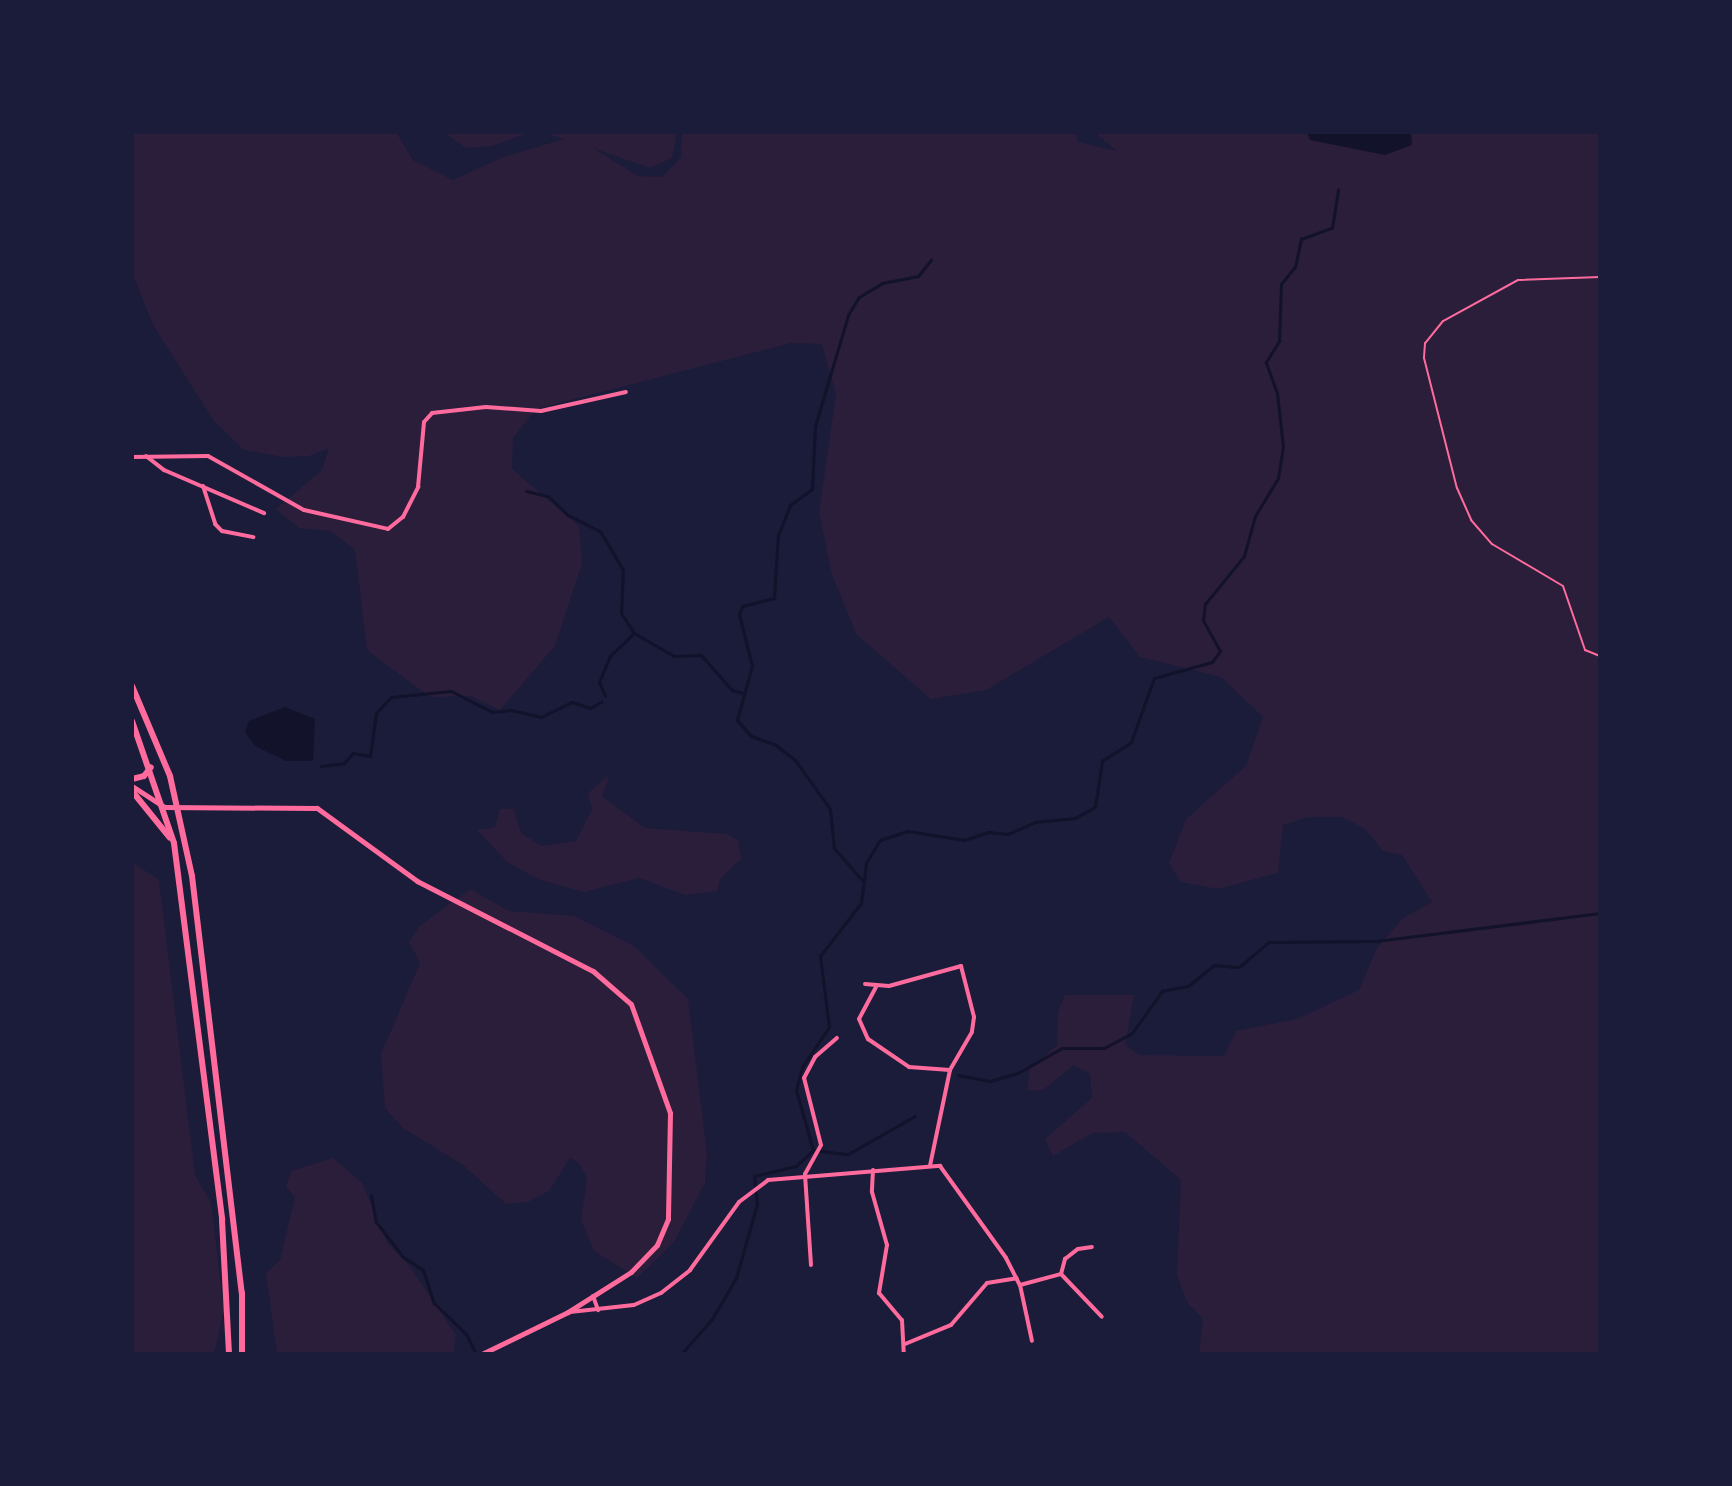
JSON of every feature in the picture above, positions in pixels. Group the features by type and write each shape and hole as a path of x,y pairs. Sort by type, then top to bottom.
{"main road":[{"path":"132,686 179,808 194,885 242,1293 242,1354"},
{"path":"132,721 151,767 174,843 222,1220 229,1354"},
{"path":"132,779 144,776 151,767"},
{"path":"132,788 174,843"}],"street":[{"path":"132,457 208,456 304,510 388,529 403,517 418,487 424,422 432,413 486,407 541,411 626,392"},
{"path":"144,455 264,513"},
{"path":"203,486 215,524 222,531 253,537"},
{"path":"132,788 164,807 317,808 417,881 593,971 631,1004 670,1113 668,1219 657,1245 631,1272 568,1312 482,1354"},
{"path":"865,984 876,987 961,966 974,1017 972,1032 950,1070 930,1166"},
{"path":"876,987 859,1019 868,1039 909,1067 950,1070"},
{"path":"811,1265 805,1174 820,1152 804,1078 815,1057 837,1038"},
{"path":"568,1312 646,1302 677,1282 751,1189 759,1184 805,1174 940,1166 1017,1278 1032,1341"},
{"path":"873,1170 872,1192 887,1245 885,1280 879,1293 902,1320 904,1354"},
{"path":"1061,1274 1065,1259 1078,1249 1092,1247"},
{"path":"1020,1285 1061,1274"},
{"path":"1061,1274 1102,1317"},
{"path":"905,1344 951,1325 987,1283 1017,1278"},
{"path":"593,1296 598,1310"}],"path":[{"path":"1600,277 1518,280 1443,321 1425,343 1424,358 1457,488 1471,520 1492,544 1563,586 1585,650 1600,656"}],"shaded area":[{"path":"132,132 396,132 413,160 453,180 503,157 564,139 543,132 677,132 672,158 650,168 593,148 638,176 662,177 681,158 682,132 1076,132 1078,142 1117,151 1094,132 1600,132 1600,1354 1199,1354 1203,1319 1187,1302 1177,1275 1181,1180 1125,1132 1092,1133 1053,1156 1045,1139 1092,1098 1090,1074 1074,1065 1043,1090 1027,1091 1030,1069 1057,1045 1058,1012 1065,995 1134,995 1125,1045 1140,1055 1224,1056 1236,1031 1297,1019 1359,990 1377,948 1403,918 1432,902 1402,855 1383,851 1365,829 1342,817 1309,817 1283,825 1278,873 1218,889 1181,882 1169,863 1186,819 1246,766 1263,717 1221,677 1140,657 1109,617 986,690 931,699 857,635 832,575 819,512 836,394 822,344 791,343 536,409 513,438 512,469 579,526 582,563 555,646 500,710 470,696 430,697 367,650 355,550 330,531 299,528 276,509 322,470 329,448 309,456 283,457 244,450 214,421 153,325 132,272"},
{"path":"444,132 531,132 492,146 466,148"},
{"path":"1411,132 1412,145 1385,155 1310,140 1307,133"},
{"path":"285,707 315,719 313,761 286,761 255,746 245,732 249,721"},
{"path":"610,774 602,796 645,828 727,834 738,840 741,859 720,879 717,891 685,895 639,878 584,892 540,880 507,862 477,830 495,827 500,809 514,809 521,833 542,846 576,841 592,809 588,793"},
{"path":"132,862 159,880 195,1175 211,1203 224,1310 214,1354 132,1354"},
{"path":"470,889 509,911 574,916 634,946 688,999 707,1153 705,1183 674,1242 637,1278 594,1251 581,1220 587,1178 578,1162 570,1158 549,1191 528,1202 506,1204 463,1165 403,1128 385,1108 381,1054 420,963 409,942 420,926"},
{"path":"333,1158 362,1183 388,1244 408,1264 456,1335 453,1354 277,1354 266,1273 280,1260 295,1197 286,1187 291,1171"}],"waterway":[{"path":"813,1150 796,1090 802,1067 829,1027 820,956 861,903 866,863 880,840 908,831 964,840 988,832 1008,834 1035,822 1075,818 1095,807 1102,761 1131,742 1154,678 1212,662 1220,651 1203,620 1205,604 1244,556 1255,516 1278,478 1283,447 1277,393 1266,362 1279,341 1281,284 1295,267 1301,239 1332,228 1338,189"},
{"path":"862,880 834,848 830,809 795,760 776,745 751,736 737,720 752,666 739,614 742,606 774,598 778,535 790,505 812,489 815,426 848,315 859,297 882,283 918,276 931,260"},
{"path":"526,491 548,496 568,515 600,531 623,570 621,613 634,633"},
{"path":"605,696 599,682 610,656 634,633 674,656 701,655 732,690 743,693"},
{"path":"321,766 344,763 353,753 370,756 376,713 391,697 451,691 492,712 511,710 541,717 572,702 590,708 601,702"},
{"path":"958,1075 990,1081 1018,1073 1062,1048 1104,1048 1132,1033 1162,991 1188,986 1214,965 1239,967 1269,942 1376,941 1600,913"},
{"path":"681,1354 712,1319 736,1278 757,1204 754,1176 796,1166 813,1150 848,1154 915,1116"},
{"path":"371,1195 376,1222 403,1257 423,1270 434,1303 466,1334 476,1354"}]}
